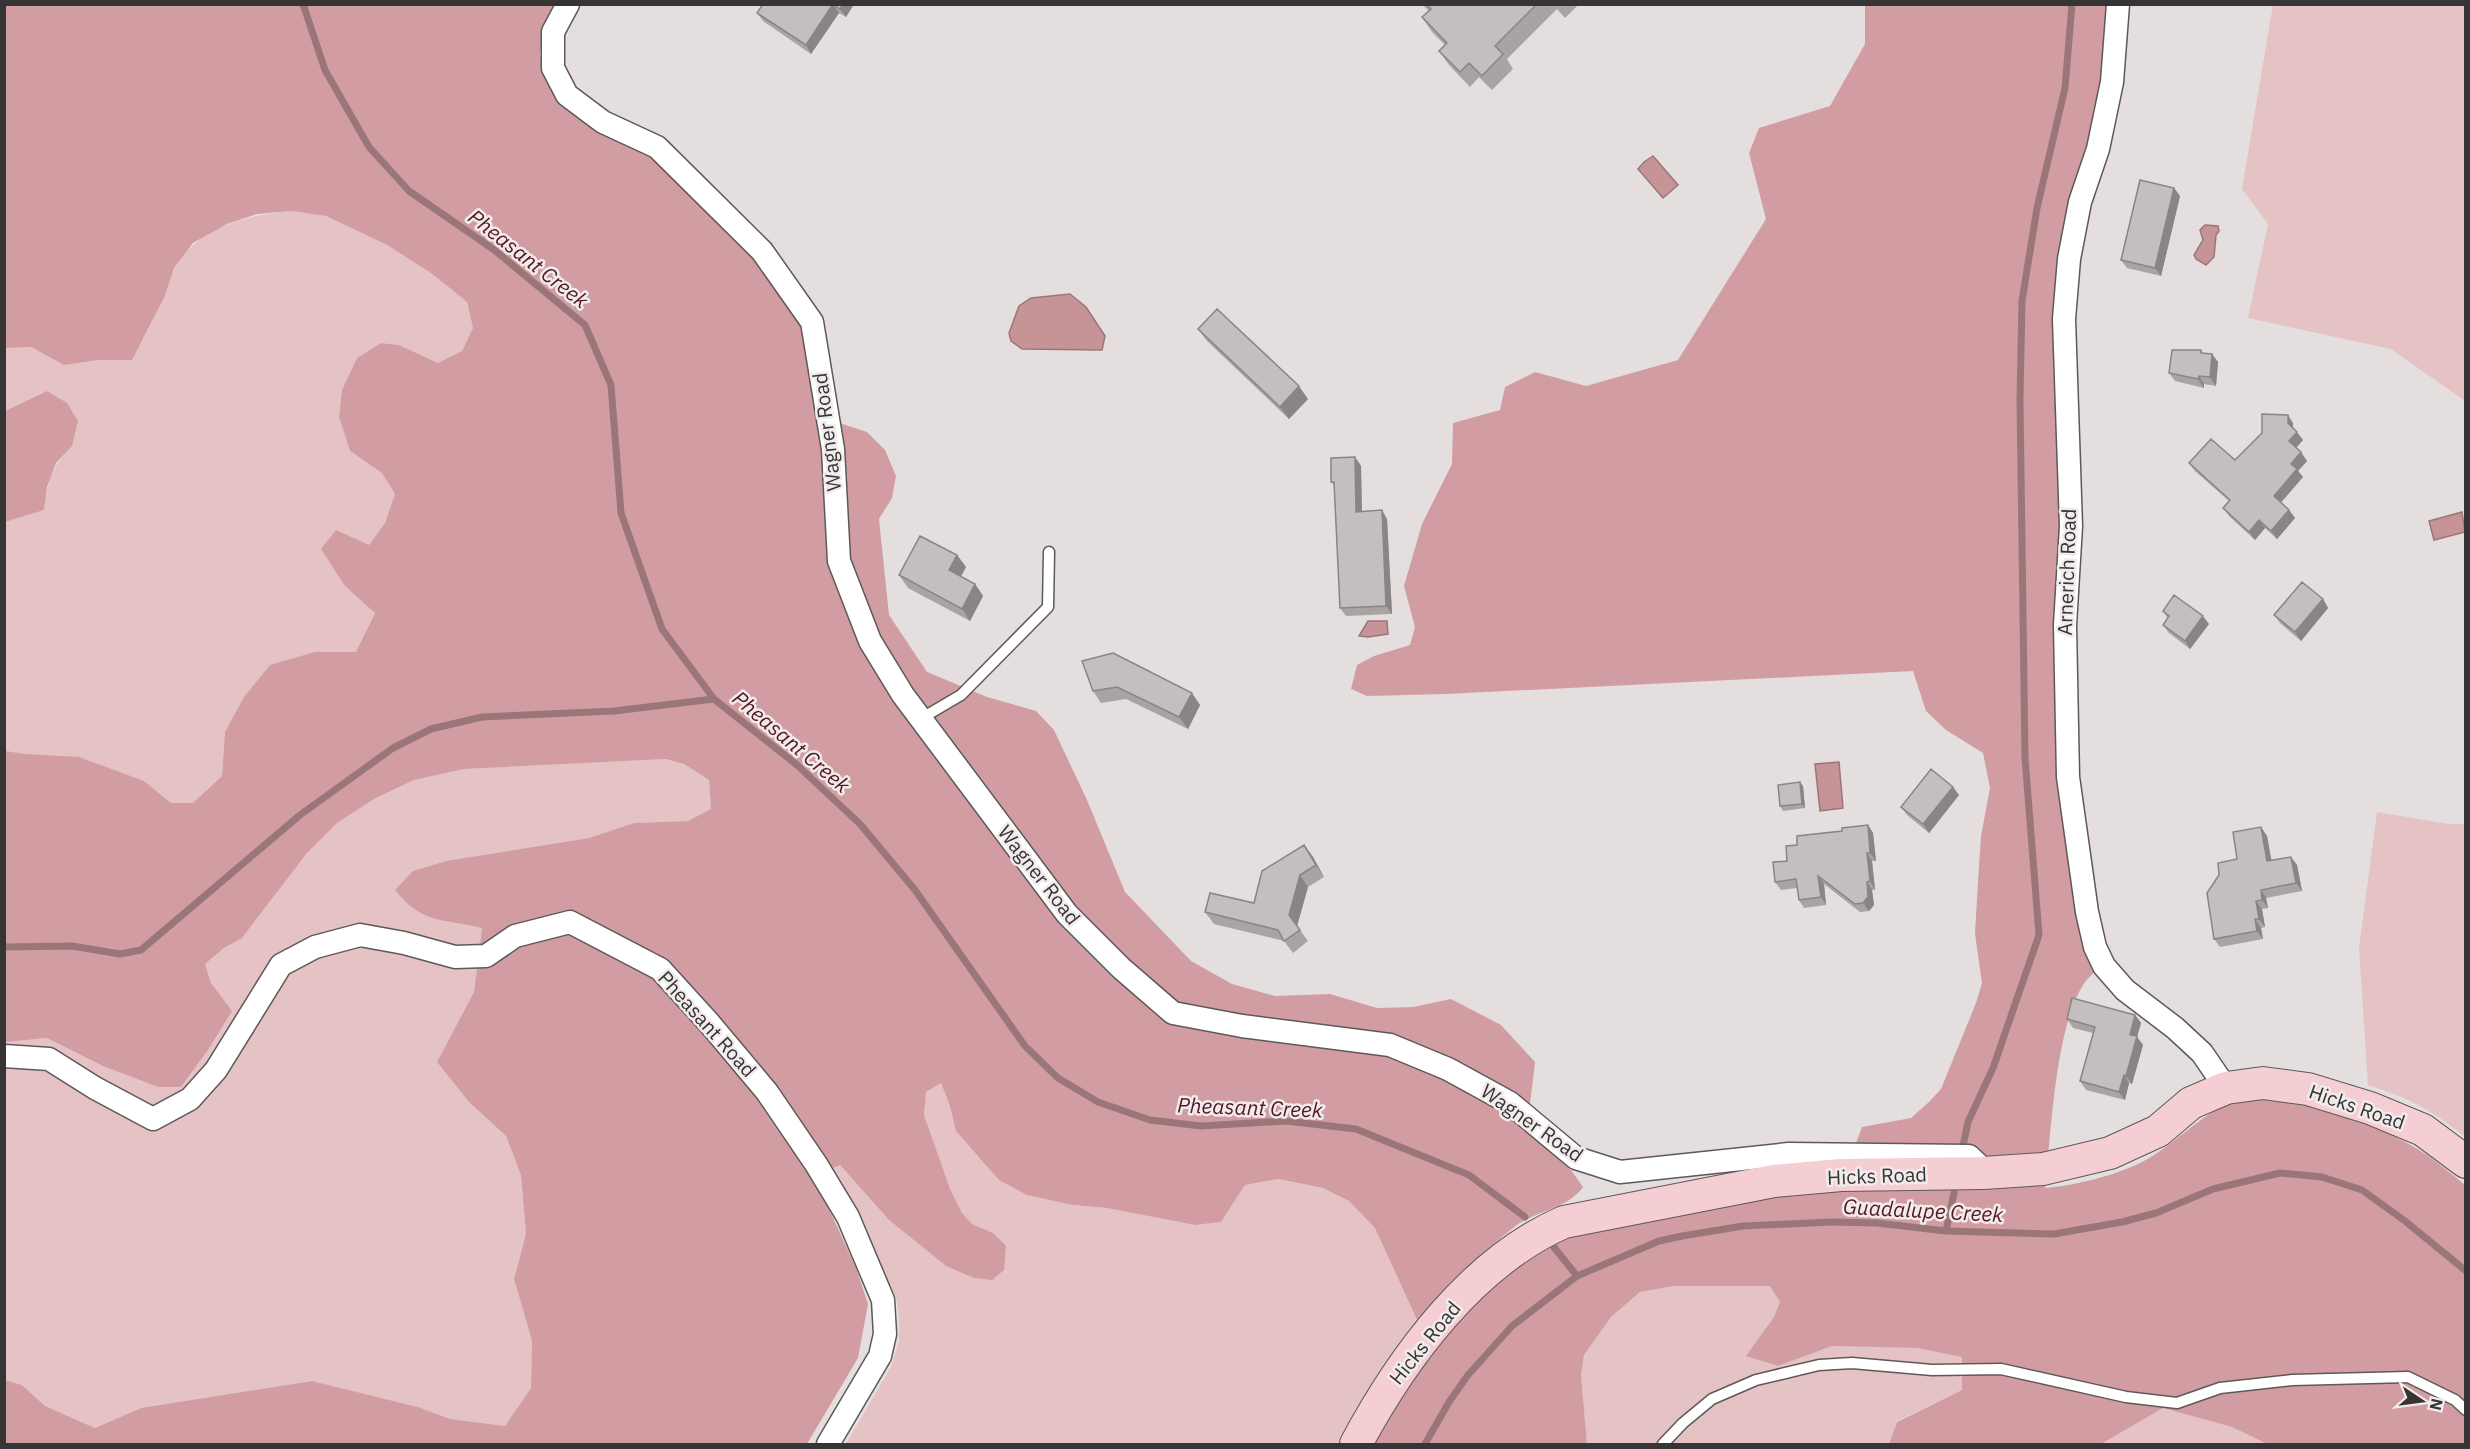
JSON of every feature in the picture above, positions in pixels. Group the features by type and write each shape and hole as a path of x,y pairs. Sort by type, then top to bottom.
{"street":[{"name":"Wagner Road","path":"568,4 553,32 553,68 567,95 603,122 657,147 762,251 812,322 833,449 839,561 870,640 903,695 1067,914 1121,968 1173,1013 1242,1026 1390,1045 1448,1068 1510,1103 1576,1158 1620,1172 1790,1154 1969,1156 1987,1173"},
{"name":"Arnerich Road","path":"2118,4 2112,82 2098,149 2078,213 2069,259 2064,319 2071,526 2065,625 2068,777 2087,912 2095,947 2104,966 2125,990 2175,1028 2202,1053 2226,1088"},
{"name":"Pheasant Road","path":"4,1056 49,1059 95,1088 153,1119 190,1100 216,1070 281,965 315,947 360,935 404,943 455,957 486,956 515,936 570,922 660,969 767,1092 848,1216 883,1300 885,1334 880,1356 828,1444"},
{"name":"Hicks Road","path":"1356,1444 1394,1380 1450,1308 1486,1273 1528,1240 1564,1222 1774,1181 1840,1175 1987,1173 2043,1169 2110,1153 2158,1131 2191,1103 2226,1088 2263,1083 2318,1092 2370,1108 2423,1130 2466,1162"}],"lane":[{"path":"922,718 961,695 1048,607 1049,552"},
{"path":"1664,1444 1683,1423 1712,1399 1756,1380 1819,1365 1852,1363 1932,1370 2001,1369 2126,1397 2177,1403 2220,1388 2292,1380 2408,1377 2455,1400 2466,1410"}],"shaded area":[{"path":"5,5 557,5 543,31 540,55 544,72 599,131 648,155 755,258 804,324 818,416 867,432 885,450 896,476 892,498 879,519 889,615 927,672 987,697 1036,711 1054,730 1087,800 1125,892 1191,961 1232,984 1275,996 1330,994 1377,1008 1413,1007 1451,999 1501,1025 1535,1062 1527,1129 1571,1170 1583,1187 1561,1205 1525,1220 1503,1236 1465,1271 1418,1322 1375,1228 1349,1201 1323,1188 1278,1179 1245,1185 1221,1222 1195,1225 1027,1195 999,1180 956,1131 941,1083 926,1092 924,1115 950,1189 962,1213 972,1224 993,1233 1006,1246 1004,1270 992,1280 974,1278 946,1266 889,1220 840,1165 814,1176 856,1268 868,1304 858,1358 807,1444 5,1444 5,1380 22,1385 45,1406 95,1428 141,1408 312,1381 418,1407 450,1419 505,1426 531,1388 532,1341 514,1279 526,1234 521,1175 506,1136 469,1102 437,1062 474,992 482,928 424,915 405,901 395,890 413,871 446,861 589,838 634,823 688,821 711,809 709,780 684,764 666,759 464,769 414,780 374,799 337,823 307,853 242,938 224,948 205,964 211,983 232,1011 208,1050 181,1087 158,1087 103,1066 47,1038 5,1042 5,751 79,757 144,781 171,803 193,803 222,776 225,732 244,697 270,665 315,652 356,652 375,613 345,586 321,549 336,530 369,545 385,523 395,494 382,473 350,451 339,417 342,390 357,358 381,343 399,345 438,363 462,351 473,328 467,302 431,273 387,245 326,216 292,211 257,214 227,224 193,243 174,268 164,298 132,360 99,360 64,365 31,347 5,348"},
{"path":"1865,5 2118,5 2069,259 2068,777 2104,966 2086,981 2067,1023 2052,1110 2045,1188 2095,1179 2132,1167 2153,1156 2215,1111 2226,1105 2246,1100 2269,1099 2295,1102 2322,1109 2374,1127 2421,1151 2465,1185 2465,1444 2267,1444 2232,1427 2163,1408 2101,1444 1889,1444 1897,1422 1962,1390 1962,1357 1917,1348 1832,1346 1778,1366 1746,1356 1774,1317 1780,1302 1770,1286 1674,1286 1640,1292 1611,1317 1584,1355 1581,1375 1587,1444 1366,1444 1458,1315 1542,1243 1705,1204 1838,1191 1862,1127 1911,1118 1941,1089 1976,1003 1982,983 1975,934 1978,881 1981,836 1990,788 1983,753 1946,730 1926,711 1913,671 1446,694 1367,696 1351,689 1357,665 1374,656 1410,645 1415,627 1404,586 1422,524 1452,464 1453,423 1500,410 1505,387 1535,372 1586,386 1678,360 1766,219 1749,153 1759,128 1830,106 1865,44"},
{"path":"2273,5 2465,5 2465,401 2391,349 2248,318 2268,224 2242,189"},
{"path":"1653,156 1678,185 1663,198 1638,169"},
{"path":"292,211 326,216 387,245 431,273 467,302 473,328 462,351 438,363 399,345 381,343 357,358 342,390 339,417 350,451 382,473 395,494 385,523 345,586 375,612 357,652 315,652 225,732 222,776 193,803 171,803 144,781 5,751 5,522 44,510 52,475 72,446 47,391 5,411 5,348 31,347 64,365 99,360 132,359 160,305 175,267 185,253 211,232 226,225 258,216"},
{"path":"2205,225 2218,226 2219,231 2216,235 2214,257 2206,265 2194,255 2203,240 2200,230"},
{"path":"1070,294 1086,307 1105,336 1102,350 1022,349 1011,341 1009,333 1019,306 1031,298"},
{"path":"47,391 67,403 78,421 72,446 56,463 47,487 44,510 5,522 5,411"},
{"path":"2462,512 2465,532 2434,540 2429,521"},
{"path":"1368,621 1387,621 1388,634 1359,636"},
{"path":"666,759 684,764 709,780 711,809 688,821 634,823 589,838 446,861 413,871 457,922 482,927 474,992 437,1062 469,1102 506,1136 521,1175 526,1234 514,1279 532,1341 531,1388 505,1426 450,1419 418,1407 312,1381 141,1408 95,1428 45,1406 22,1385 5,1380 4,1042 47,1038 103,1066 158,1087 181,1087 208,1050 231,1011 211,983 205,964 224,948 242,938 307,853 337,823 374,799 414,780 464,769"},
{"path":"1839,762 1843,808 1820,811 1815,764"},
{"path":"2377,812 2449,824 2465,824 2465,1137 2419,1106 2368,1085 2359,948"},
{"path":"941,1083 950,1106 1073,1205 1107,1208 1195,1225 1221,1222 1245,1185 1278,1179 1323,1188 1349,1201 1375,1228 1418,1322 1388,1360 1339,1444 846,1444 891,1367 899,1341 899,1318 897,1301 832,1168 840,1165 889,1220 946,1266 993,1233 972,1224 962,1213 950,1190 924,1115 926,1092"},
{"path":"1674,1286 1770,1286 1781,1302 1774,1317 1747,1356 1778,1366 1832,1346 1917,1348 1963,1357 1962,1390 1897,1421 1889,1444 1587,1444 1581,1375 1584,1355 1611,1317 1640,1292"},
{"path":"2163,1408 2232,1427 2267,1444 2101,1444"}],"building":[{"path":"763,4 833,4 806,45 757,13"},
{"path":"833,4 843,4 840,9"},
{"path":"1426,4 1537,4 1495,46 1503,54 1482,76 1469,63 1460,72 1439,51 1447,43 1422,17 1431,9"},
{"path":"2140,180 2174,188 2155,268 2121,260"},
{"path":"1217,309 1299,386 1280,407 1198,329"},
{"path":"2172,350 2201,350 2201,353 2212,354 2210,377 2199,376 2198,379 2169,373"},
{"path":"2262,414 2288,415 2288,423 2297,432 2289,441 2301,452 2291,464 2297,469 2274,496 2289,510 2271,531 2259,520 2249,532 2223,508 2230,500 2189,463 2211,439 2235,460 2262,433"},
{"path":"1355,457 1356,512 1382,510 1386,606 1340,608 1331,458"},
{"path":"920,536 957,555 949,570 975,584 962,609 899,575"},
{"path":"2302,582 2323,599 2295,632 2274,615"},
{"path":"2174,595 2203,616 2185,641 2163,625 2169,616 2163,611"},
{"path":"1113,653 1192,693 1179,717 1117,687 1093,691 1082,661"},
{"path":"1931,769 1953,787 1923,824 1901,807"},
{"path":"1800,782 1802,804 1780,806 1778,785"},
{"path":"1868,825 1870,853 1867,853 1870,881 1867,882 1868,897 1863,903 1855,904 1818,876 1821,897 1799,900 1796,879 1775,882 1773,862 1787,861 1786,846 1797,845 1797,836 1842,831 1842,828"},
{"path":"2261,827 2267,861 2291,857 2296,883 2261,890 2262,900 2256,901 2259,919 2255,919 2257,931 2214,939 2207,893 2219,875 2218,863 2237,859 2233,832"},
{"path":"1304,845 1316,865 1300,875 1289,915 1300,930 1284,941 1278,930 1205,912 1210,893 1254,903 1262,871"},
{"path":"2072,998 2135,1015 2130,1035 2137,1036 2119,1092 2080,1081 2095,1027 2067,1019"}],"waterway":[{"name":"Pheasant Creek","path":"303,4 325,70 369,147 409,191 493,249 585,325 611,385 621,513 662,629 714,699 797,765 860,824 915,890 1025,1046 1058,1078 1098,1102 1150,1120 1201,1126 1286,1121 1356,1129 1469,1175 1525,1217"},
{"path":"1962,1151 1968,1122 1993,1068 2039,935 2025,758 2020,400 2022,301 2037,208 2065,88 2072,4"},
{"path":"4,947 72,946 120,954 141,950 300,815 393,748 431,729 482,717 614,711 714,699"},
{"name":"Guadalupe Creek","path":"1425,1444 1449,1402 1468,1375 1512,1326 1577,1276 1659,1241 1682,1236 1743,1226 1832,1222 1877,1223 1946,1231 2054,1234 2122,1222 2156,1213 2213,1189 2280,1173 2322,1177 2362,1190 2405,1221 2466,1271"},
{"path":"1946,1231 1954,1193"},
{"name":"Pheasant Creek","path":"1549,1241 1577,1276"}]}
